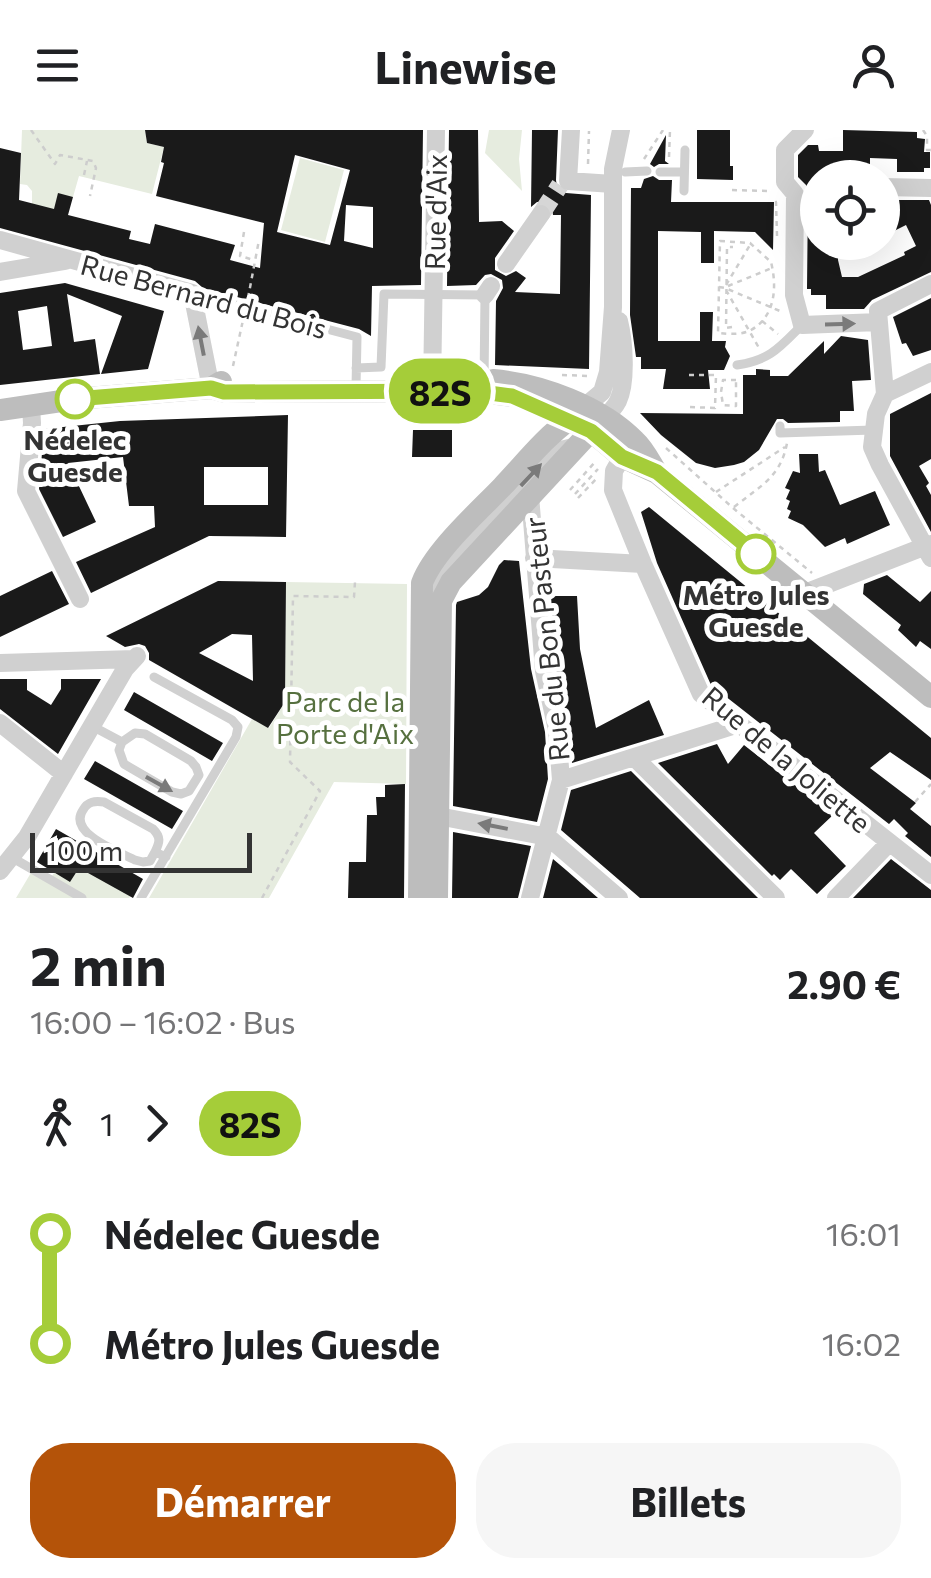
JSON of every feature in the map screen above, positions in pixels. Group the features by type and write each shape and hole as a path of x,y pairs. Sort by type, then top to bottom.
{"main road":[{"path":"0,410 222,384 224,392 356,380 484,386 637,442 657,472 816,589 931,697"},
{"path":"586,423 609,464 657,472"},
{"path":"419,898 431,600 530,495 586,423"},
{"path":"437,898 431,600 422,583 432,564 552,434 586,423"}],"street":[{"name":"Rue d'Aix","path":"432,385 436,130"},
{"path":"571,130 572,183 619,178"},
{"path":"586,423 608,372 619,178 615,151 621,130"},
{"path":"805,130 785,150 785,182 794,193 794,295 802,325 878,317 931,284"},
{"path":"900,187 931,188"},
{"path":"794,193 800,193"},
{"path":"506,264 541,214"},
{"name":"Rue Bernard du Bois","path":"0,240 192,293"},
{"path":"0,272 70,260"},
{"path":"192,293 222,384"},
{"path":"816,589 929,549 872,447 876,414 886,394 878,317"},
{"path":"886,394 931,372"},
{"path":"31,406 26,491 80,599"},
{"name":"Rue de la Joliette","path":"609,464 614,471 613,490 642,564 701,694 931,875"},
{"name":"Rue du Bon Pasteur","path":"530,495 544,671 557,730 562,780 530,898"},
{"path":"534,558 642,564"},
{"path":"0,664 136,657 27,838 5,864"},
{"path":"0,723 64,774"},
{"path":"562,780 738,724"},
{"path":"634,757 776,898"},
{"path":"438,816 548,837 619,898"},
{"path":"836,898 889,843"}],"lane":[{"path":"684,191 685,150"},
{"path":"619,178 647,172"},
{"path":"660,172 684,172"},
{"path":"356,380 382,367 384,294 488,291 484,386"},
{"name":"Rue Bernard du Bois","path":"192,293 247,304 356,337 356,380"},
{"path":"737,365 776,352 802,325"},
{"path":"780,426 780,434 873,430"},
{"path":"427,898 431,600"},
{"path":"141,898 206,791 238,726 154,677"},
{"path":"92,726 122,742"},
{"path":"135,733 145,734 191,761 198,775 194,784 181,794 172,792 124,764 119,750 122,742 135,733"},
{"path":"194,784 206,791"},
{"path":"104,802 153,829 160,844 155,852 150,860 134,860 88,835 79,818 83,810 89,803 104,802"},
{"path":"155,852 166,858"},
{"path":"5,864 82,898"}],"path":[{"path":"31,130 55,164 60,155 93,161 96,168 90,196"},
{"path":"670,130 670,159"},
{"path":"924,130 927,150 931,150"},
{"path":"572,183 589,131"},
{"path":"84,175 88,160"},
{"path":"732,190 794,193"},
{"path":"776,224 777,237"},
{"path":"244,232 240,256 256,260"},
{"path":"222,384 233,365 259,240"},
{"path":"772,262 750,243 720,241 718,334 750,331 762,320 775,290 772,262 777,253"},
{"path":"725,288 750,243"},
{"path":"732,327 726,328 725,288 726,246 733,247"},
{"path":"725,288 773,268"},
{"path":"719,287 771,306"},
{"path":"725,288 764,358"},
{"path":"762,320 786,341"},
{"path":"585,368 585,376"},
{"path":"689,375 716,376 718,392 723,405 736,406 736,380 723,380 718,392 715,408 689,407"},
{"path":"732,508 774,476 784,459 790,434"},
{"path":"659,442 816,589"},
{"path":"714,493 786,446"},
{"path":"596,462 575,494 609,464"},
{"path":"262,898 320,792 290,762 293,596 354,598 355,582"},
{"path":"915,802 931,784"}],"green space":[{"path":"22,130 145,130 147,143 164,147 152,194 79,176 73,197 54,210 32,204 32,191 20,184"},
{"path":"489,130 522,130 522,191 485,153"},
{"path":"300,158 344,170 325,242 281,230"},
{"name":"Parc de la Porte d'Aix","path":"286,582 407,584 406,784 334,782 269,898 149,898 252,719 269,728 285,702"},
{"path":"35,866 52,876 57,869 72,878 80,867 131,896 16,898"}],"building":[{"path":"145,130 423,130 421,285 372,286 371,336 359,329 203,288 195,281 0,228 0,148 21,153 19,200 54,209 58,193 73,197 68,215 131,231 129,239 150,244 155,224 235,245 230,260 260,268 264,223 156,196 164,147 147,143","holes":["295,155 350,170 330,245 277,232","346,205 373,207 373,248 344,241"]},
{"path":"449,130 478,130 479,222 502,221 514,231 495,258 495,270 506,276 516,271 526,278 515,292 560,294 561,215 553,215 552,208 543,202 531,207 532,130 558,130 557,187 566,193 591,195 589,369 495,365 496,301 503,288 502,280 491,274 476,285 447,286"},
{"path":"697,130 730,130 733,180 697,179"},
{"path":"843,130 917,132 917,138 925,139 924,152 930,152 930,168 924,168 924,172 900,172 897,159 800,160 798,177 798,155 808,145 818,145 819,151 843,151"},
{"path":"666,135 665,161 669,164 654,167 650,164"},
{"path":"653,176 672,180 671,202 774,202 773,250 755,232 714,231 714,263 701,263 701,232 658,231 658,341 700,341 700,312 713,312 712,341 726,341 730,356 724,370 708,370 710,389 663,389 666,369 641,369 641,357 636,357 630,315 631,188 641,188 644,179"},
{"path":"900,200 929,200 931,272 872,300 864,309 826,309 826,295 811,295 811,289 807,289 807,260 838,260 842,277 858,277 900,260 904,252 916,246 906,225 900,228"},
{"path":"65,283 164,311 148,369 101,374 122,316 67,294 74,342 95,339 100,374 0,385 0,293","holes":["47,306 52,346 23,350 18,311"]},
{"path":"931,298 931,350 913,356 906,343 902,344 893,317"},
{"path":"841,336 868,340 871,380 852,381 854,411 840,411 840,422 788,423 777,419 759,450 744,462 715,468 696,463 640,413 743,414 743,375 756,375 756,369 770,370 770,376 788,376 824,341 824,354"},
{"path":"931,393 931,459 919,466 929,483 926,486 931,495 931,532 890,456 890,414"},
{"path":"288,415 286,537 209,536 91,593 76,562 155,527 154,506 129,506 123,457 68,463 96,522 63,537 39,489 44,429 120,421","holes":["204,467 268,467 268,505 204,505"]},
{"path":"413,430 452,430 452,457 412,457"},
{"path":"799,454 818,454 819,472 825,470 840,505 875,491 890,525 847,544 845,538 825,547 803,525 788,518 790,501 786,499 790,490 785,488 793,471 800,473"},
{"path":"649,507 931,738 931,780 890,752 870,768 916,803 910,809 931,826 931,857 905,836 908,833 894,819 889,824 711,685 657,563 641,512"},
{"path":"504,560 519,561 531,669 545,732 548,779 537,822 453,806 456,605 488,587"},
{"path":"52,571 69,604 0,637 0,596"},
{"path":"887,575 920,602 931,591 931,649 920,641 916,647 898,630 901,625 863,594 864,584"},
{"path":"218,581 286,582 285,702 268,728 149,660 145,646 125,647 106,636","holes":["232,634 252,635 253,681 199,653"]},
{"path":"551,596 577,596 580,649 596,728 649,700 664,735 572,763 556,669"},
{"path":"0,679 27,679 27,690 51,705 61,689 61,679 101,679 58,754 0,709"},
{"path":"134,692 223,743 212,761 124,710"},
{"path":"717,744 728,764 744,745 833,815 814,833 846,866 817,894 791,869 780,880 772,876 658,763"},
{"path":"95,761 183,811 172,829 84,779"},
{"path":"631,771 758,898 640,898 561,830 571,790"},
{"path":"405,784 404,898 348,898 349,862 366,862 367,815 377,815 376,797 385,797 385,785"},
{"path":"56,829 143,879 133,898 79,868 70,882 37,862"},
{"path":"453,832 531,846 518,898 452,898"},
{"path":"553,859 566,870 598,898 543,898"},
{"path":"891,859 931,890 931,898 853,898"}],"tunnel":[{"path":"541,214 560,185"}],"bus line":[{"name":"82S","path":"75,399 211,388 224,392 474,391 512,396 591,431 622,457 657,472 756,554"}],"place":[{"name":"Nédelec Guesde","path":"75,399"},
{"name":"Métro Jules Guesde","path":"756,554"}]}
